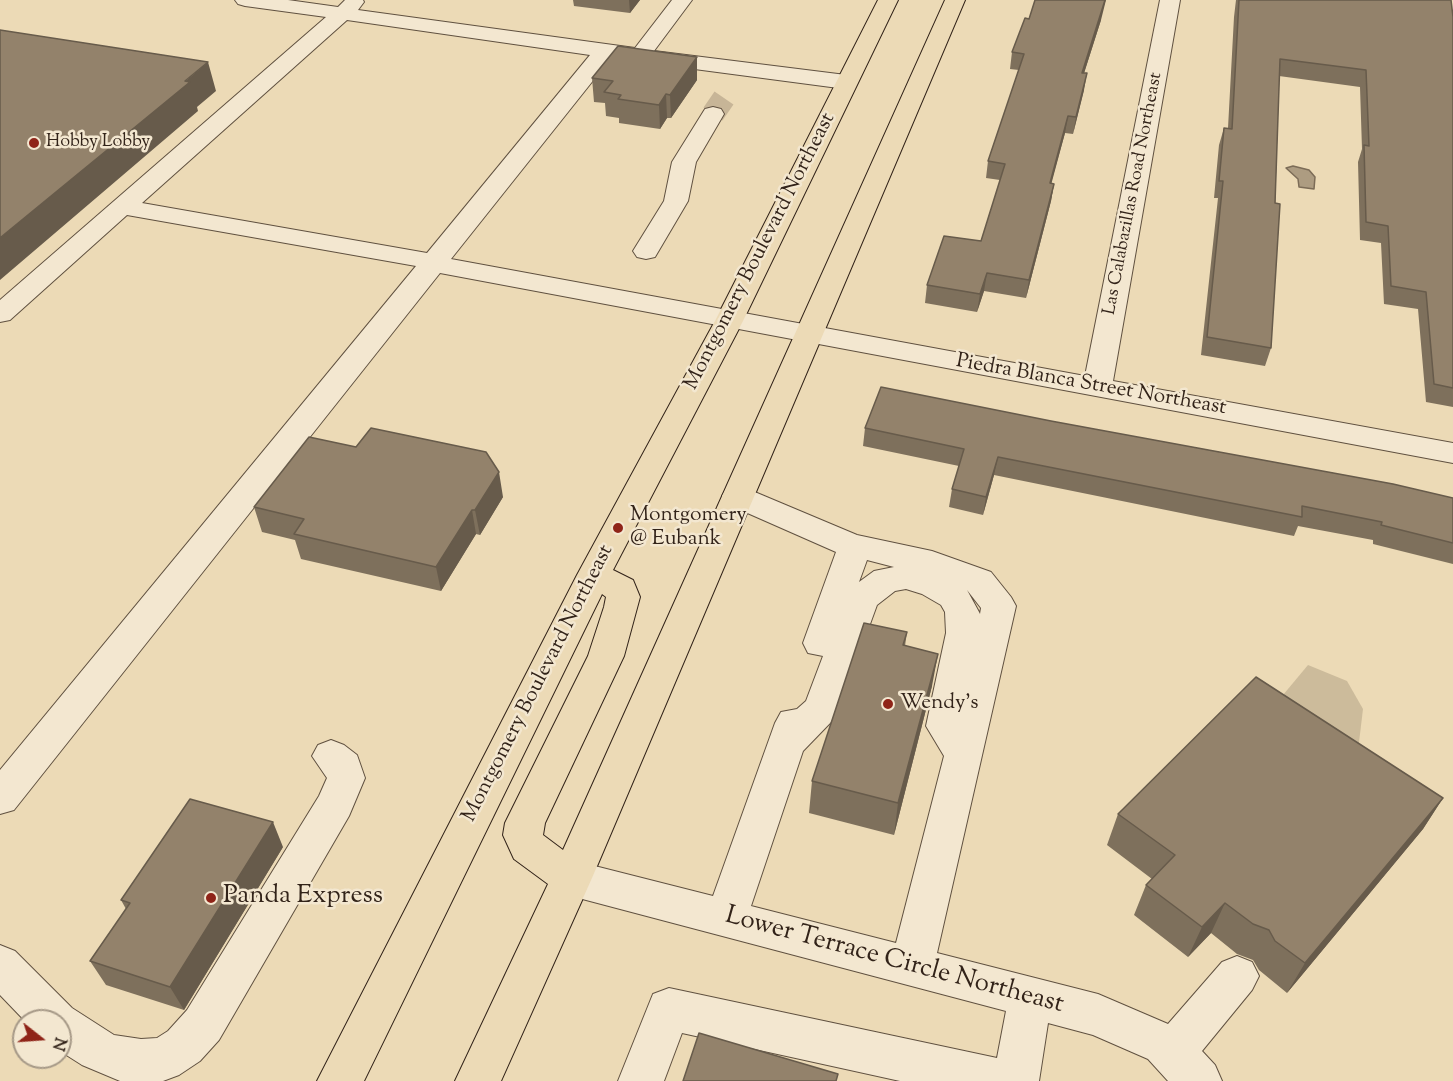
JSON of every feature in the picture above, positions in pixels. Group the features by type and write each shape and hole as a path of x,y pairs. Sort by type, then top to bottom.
{"main road":[{"name":"Montgomery Boulevard Northeast","path":"340,1081 594,575 729,321 888,0"},
{"path":"478,1081 571,878 955,0"},
{"path":"571,878 528,847 524,843 523,835 525,823 606,656 621,607 623,597 621,589 594,575"}],"street":[{"path":"245,0 349,7 640,56 736,79 846,82"},
{"path":"640,56 682,0"},
{"name":"Las Calabazillas Road Northeast","path":"1097,387 1170,0"},
{"path":"0,314 349,7"},
{"path":"0,798 605,51"},
{"path":"646,251 676,201 684,162 713,114"},
{"name":"Piedra Blanca Street Northeast","path":"123,207 416,258 459,270 729,321 1453,453"},
{"path":"738,496 855,546 933,563 979,581 999,606 912,966"},
{"path":"726,918 855,546"},
{"path":"786,744 821,709 862,598 886,580 906,577 933,584 953,596 962,612 964,633 945,726 963,754"},
{"path":"72,1033 98,1050 120,1059 141,1061 163,1059 184,1046 203,1025 335,804 346,778 344,766 331,756"},
{"name":"Lower Terrace Circle Northeast","path":"571,878 1098,1015 1164,1044 1186,1067"},
{"path":"0,965 43,1009"},
{"path":"1186,1067 1237,976"},
{"path":"1016,1081 1030,998"},
{"path":"641,1081 669,1009 1002,1081"}],"shaded area":[{"path":"1293,166 1309,170 1315,177 1314,189 1299,187 1298,179 1286,168"},
{"path":"1308,665 1347,681 1363,709 1357,759 1273,707"}],"building":[{"path":"1035,0 1105,0 1082,73 1087,73 1076,117 1068,116 1050,183 1054,184 1029,280 987,273 980,294 927,285 944,236 981,241 1005,164 988,161 1024,54 1012,52 1025,18 1029,19"},
{"path":"1239,0 1451,0 1453,17 1453,388 1434,384 1426,292 1391,286 1388,226 1366,222 1364,145 1369,146 1366,70 1280,59 1275,203 1280,204 1271,348 1207,337 1223,181 1219,181 1224,128 1232,129"},
{"path":"0,30 208,62 185,81 190,82 0,238"},
{"path":"618,46 697,57 670,95 666,94 659,105 618,99 621,95 604,92 613,81 592,78"},
{"path":"881,387 1393,484 1453,498 1453,543 1381,525 1382,522 1302,506 1302,517 998,457 986,497 952,489 964,449 865,428"},
{"path":"371,428 486,452 499,472 436,567 294,534 304,519 254,507 309,437 356,447"},
{"path":"864,623 907,632 903,645 938,654 898,803 812,781"},
{"path":"1256,677 1443,798 1305,963 1275,941 1269,930 1253,924 1225,903 1202,927 1146,885 1175,855 1118,814"},
{"path":"190,799 273,822 170,987 90,961 130,903 121,900"},
{"path":"699,1033 838,1074 836,1081 683,1081"}],"tunnel":[{"path":"713,114 724,98"}],"place":[{"name":"Hobby Lobby","path":"34,143"},
{"name":"Montgomery @ Eubank","path":"618,528"},
{"name":"Wendy's","path":"888,704"},
{"name":"Panda Express","path":"211,898"}]}
